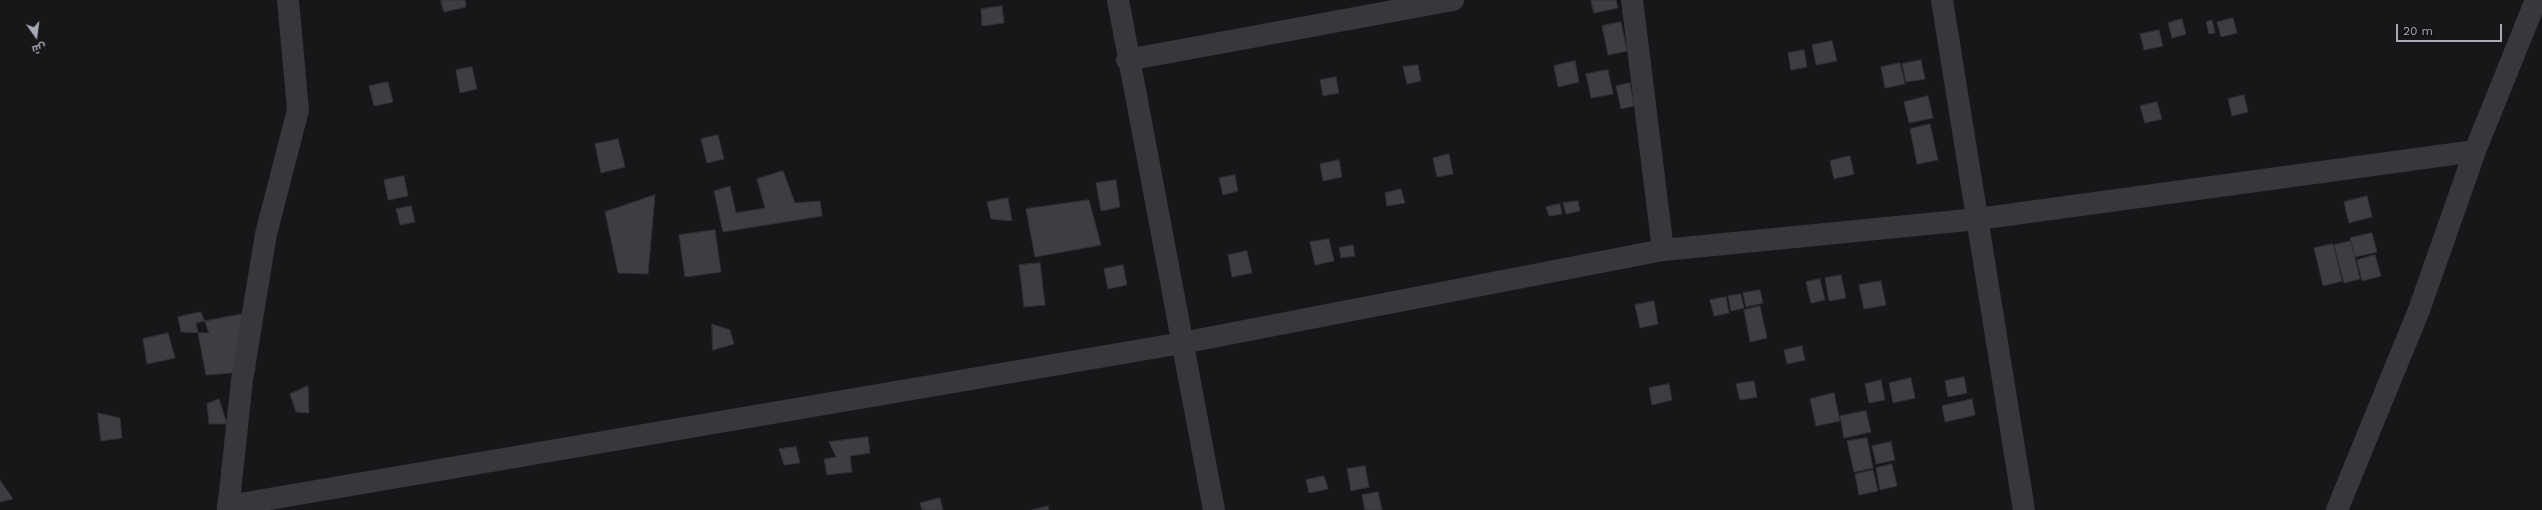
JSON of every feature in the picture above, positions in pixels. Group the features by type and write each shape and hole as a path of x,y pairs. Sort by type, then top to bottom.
{"street":[{"path":"288,0 298,110 266,234 242,380 228,508 1182,343 1663,250 1978,219 2475,151"},
{"path":"1118,0 1127,60 1214,510"},
{"path":"1127,60 1453,0"},
{"path":"1632,0 1663,250"},
{"path":"1942,0 2024,510"},
{"path":"2337,510 2419,310 2475,151 2536,0"}],"building":[{"path":"441,0 465,0 466,7 444,12"},
{"path":"1591,0 1616,0 1618,8 1594,13"},
{"path":"1002,6 1004,23 982,26 981,9"},
{"path":"2233,18 2237,33 2221,37 2217,22"},
{"path":"2182,19 2186,34 2172,38 2168,23"},
{"path":"2212,20 2215,33 2209,34 2206,22"},
{"path":"1621,22 1627,51 1608,55 1602,26"},
{"path":"2159,30 2163,46 2144,50 2140,34"},
{"path":"1832,41 1837,61 1816,65 1812,45"},
{"path":"1804,50 1807,67 1791,70 1788,53"},
{"path":"1921,60 1925,79 1906,82 1902,64"},
{"path":"1575,61 1579,82 1558,87 1554,66"},
{"path":"1900,63 1905,84 1885,88 1881,67"},
{"path":"1418,65 1421,81 1407,84 1403,67"},
{"path":"472,67 477,89 460,93 456,70"},
{"path":"1608,70 1613,94 1591,98 1586,74"},
{"path":"1336,77 1339,93 1323,96 1320,80"},
{"path":"388,82 393,102 374,106 369,86"},
{"path":"1630,83 1634,106 1621,109 1616,86"},
{"path":"2244,95 2248,112 2232,116 2228,99"},
{"path":"1928,96 1933,118 1909,123 1904,102"},
{"path":"2157,102 2162,119 2145,123 2140,106"},
{"path":"1930,124 1938,160 1917,164 1910,129"},
{"path":"718,135 724,159 707,163 701,139"},
{"path":"618,139 625,167 601,173 595,144"},
{"path":"1449,154 1453,174 1437,177 1433,158"},
{"path":"1850,156 1854,174 1834,179 1830,161"},
{"path":"1339,160 1342,177 1323,181 1320,164"},
{"path":"783,171 795,203 820,201 822,216 723,232 714,191 730,186 736,213 765,208 757,179"},
{"path":"1235,175 1238,191 1223,195 1219,178"},
{"path":"404,176 408,196 388,200 384,180"},
{"path":"1116,180 1120,207 1101,211 1096,183"},
{"path":"1401,189 1405,203 1387,206 1385,193"},
{"path":"655,195 648,274 618,273 605,212"},
{"path":"2367,196 2372,217 2349,223 2344,202"},
{"path":"1008,198 1012,221 991,219 987,202"},
{"path":"1089,200 1101,245 1035,257 1026,209"},
{"path":"1578,201 1580,211 1566,214 1563,203"},
{"path":"1560,204 1562,214 1549,216 1546,207"},
{"path":"411,206 415,222 400,225 396,209"},
{"path":"715,230 721,272 685,277 679,235"},
{"path":"2372,233 2377,252 2355,257 2350,238"},
{"path":"1329,239 1334,261 1315,265 1310,242"},
{"path":"2351,241 2360,279 2344,283 2334,245"},
{"path":"2333,244 2342,281 2323,286 2314,248"},
{"path":"1353,245 1355,256 1341,258 1339,248"},
{"path":"1247,251 1252,273 1232,277 1228,255"},
{"path":"2375,255 2381,276 2362,281 2357,260"},
{"path":"1040,263 1045,305 1024,307 1019,265"},
{"path":"1123,265 1127,285 1108,289 1104,269"},
{"path":"1841,275 1846,298 1829,301 1825,278"},
{"path":"1820,279 1825,300 1811,303 1806,282"},
{"path":"1881,281 1886,305 1864,309 1859,285"},
{"path":"1760,290 1763,303 1746,307 1743,293"},
{"path":"1741,294 1744,308 1731,311 1728,296"},
{"path":"1726,297 1729,313 1714,316 1710,300"},
{"path":"1654,301 1658,324 1640,328 1635,305"},
{"path":"1760,306 1767,338 1750,342 1744,310"},
{"path":"201,312 209,333 181,332 178,317"},
{"path":"253,312 255,371 206,375 196,323"},
{"path":"712,324 730,330 734,344 713,350"},
{"path":"168,333 175,358 147,364 143,339"},
{"path":"1802,346 1805,360 1787,364 1784,350"},
{"path":"1964,377 1967,393 1948,397 1945,381"},
{"path":"1911,378 1915,398 1893,403 1889,383"},
{"path":"1881,380 1885,400 1869,403 1865,384"},
{"path":"1754,381 1757,397 1740,400 1736,384"},
{"path":"1669,384 1672,400 1652,405 1649,388"},
{"path":"308,386 309,413 296,412 290,394"},
{"path":"1834,393 1840,421 1816,426 1810,399"},
{"path":"219,399 227,424 209,424 207,404"},
{"path":"1972,399 1975,415 1945,422 1942,406"},
{"path":"1866,411 1871,432 1844,438 1840,416"},
{"path":"98,413 120,418 122,438 101,441"},
{"path":"868,437 870,453 850,456 852,472 827,475 824,459 836,457 829,442"},
{"path":"1867,438 1873,468 1854,472 1847,441"},
{"path":"1891,442 1895,460 1876,464 1872,446"},
{"path":"796,447 800,463 784,465 779,449"},
{"path":"1892,464 1897,486 1880,490 1876,468"},
{"path":"1365,466 1369,487 1351,491 1347,469"},
{"path":"1873,470 1878,491 1859,495 1855,474"},
{"path":"1324,476 1328,489 1309,493 1306,480"},
{"path":"0,480 13,499 0,502"},
{"path":"1378,492 1382,510 1365,510 1362,495"},
{"path":"940,498 943,510 922,510 920,503"},
{"path":"1048,506 1049,510 1032,510"}]}
